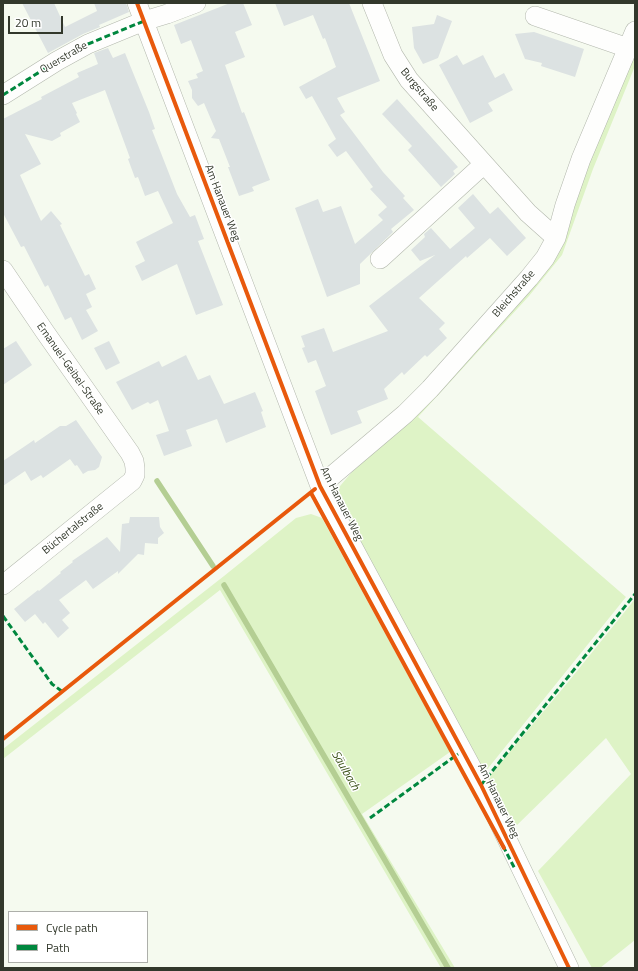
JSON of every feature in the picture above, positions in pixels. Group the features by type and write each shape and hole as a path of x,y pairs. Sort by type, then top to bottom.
{"street":[{"name":"Am Hanauer Weg","path":"137,3 320,486 481,785 569,968"},
{"name":"Querstraße","path":"3,95 57,61 88,44 144,21 196,3"},
{"name":"Burgstraße","path":"372,3 393,55 403,73 528,212 556,238"},
{"name":"Bleichstraße","path":"320,486 405,414 430,389 529,278 545,258 556,238 565,205 581,159 631,39 535,16"},
{"path":"380,259 484,164"},
{"name":"Emanuel-Geibel-Straße","path":"3,270 130,453 134,461 135,468"},
{"name":"Büchertalstraße","path":"3,585 132,481 135,474 135,468"}],"green space":[{"path":"635,50 635,66 593,169 562,255 529,296 418,417 626,597 481,777 330,498 351,473 414,415 538,279"},
{"path":"311,514 322,518 450,752 362,814 455,968 441,968 220,590 3,759 3,749 296,518"},
{"path":"635,599 635,940 600,968 592,968 538,871 631,774 606,738 514,828 487,779"}],"building":[{"path":"22,3 54,3 65,27 97,11 94,3 126,3 129,12 99,25 100,27 83,34 48,53"},
{"path":"230,3 243,3 252,25 235,32 245,57 225,65 242,113 244,112 270,180 252,187 254,191 239,196 219,139 211,138 216,131 204,103 198,106 192,98 192,90 188,81 198,78 196,74 203,71 191,40 181,44 174,25"},
{"path":"275,3 349,3 380,81 337,98 345,112 340,115 383,172 405,196 403,198 414,210 391,229 393,232 360,264 360,284 327,297 295,208 318,199 323,212 341,206 355,244 383,220 378,215 387,207 370,189 373,187 346,151 337,157 328,145 336,139 312,96 306,99 299,87 336,67 325,38 323,39 313,15 284,26"},
{"path":"437,15 452,21 438,58 423,64 414,48 412,27 434,24"},
{"path":"534,32 584,49 575,77 541,66 542,63 525,59 515,34"},
{"path":"108,48 113,58 125,53 149,112 155,129 152,130 177,194 190,217 195,215 204,239 198,241 223,305 196,315 177,264 142,281 135,266 145,261 136,242 173,223 158,191 145,196 138,177 135,178 128,159 130,158 105,90 72,103 80,122 60,133 61,136 52,141 25,134 41,164 20,175 41,221 51,211 62,224 60,225 85,276 89,274 96,289 86,294 92,307 86,310 98,331 82,340 71,317 65,320 48,285 45,287 24,246 21,247 3,213 3,119 42,99 41,97 79,77 77,73 98,64 94,53"},
{"path":"457,55 463,65 483,55 495,78 504,73 513,90 488,103 493,111 470,123 439,65"},
{"path":"397,99 458,167 453,171 455,174 441,187 408,150 412,146 382,114"},
{"path":"473,194 490,214 498,207 526,238 507,256 490,238 467,258 466,256 419,298 445,323 439,329 447,338 427,357 425,355 404,375 402,372 384,389 388,399 357,411 362,423 331,435 315,391 326,386 316,360 308,363 302,348 305,347 301,336 324,328 333,352 388,331 369,306 435,255 420,261 411,250 425,237 424,234 431,228 450,249 475,228 458,208"},
{"path":"16,341 32,365 3,385 3,349"},
{"path":"109,341 120,363 106,370 94,348"},
{"path":"186,355 198,380 210,375 224,404 255,392 263,411 261,412 266,427 226,443 217,419 186,430 192,446 164,456 156,435 169,431 158,400 150,404 148,402 132,410 116,382 159,361 162,367"},
{"path":"76,420 102,457 99,467 83,474 77,465 75,466 70,459 43,478 41,475 31,481 25,471 3,486 3,461 34,440 35,443 60,426 66,426"},
{"path":"130,517 159,517 160,527 164,533 158,538 158,544 145,543 144,555 138,554 118,574 118,571 93,589 86,580 59,600 70,613 62,620 69,628 58,638 45,622 43,624 35,614 25,622 14,609 61,573 60,572 73,562 72,561 107,537 120,552 122,524 129,523"}],"waterway":[{"name":"Säulbach","path":"157,481 213,566"},
{"name":"Säulbach","path":"224,585 448,968"}],"marked path":[{"path":"3,95 57,61 88,44 144,21"},
{"path":"481,785 635,594"},
{"path":"3,616 52,684 63,692"},
{"path":"370,818 458,754"},
{"path":"503,846 515,869"}],"cycle path":[{"path":"137,3 320,486 481,785 569,968"},
{"path":"3,739 315,489"},
{"path":"311,493 504,848"}]}
